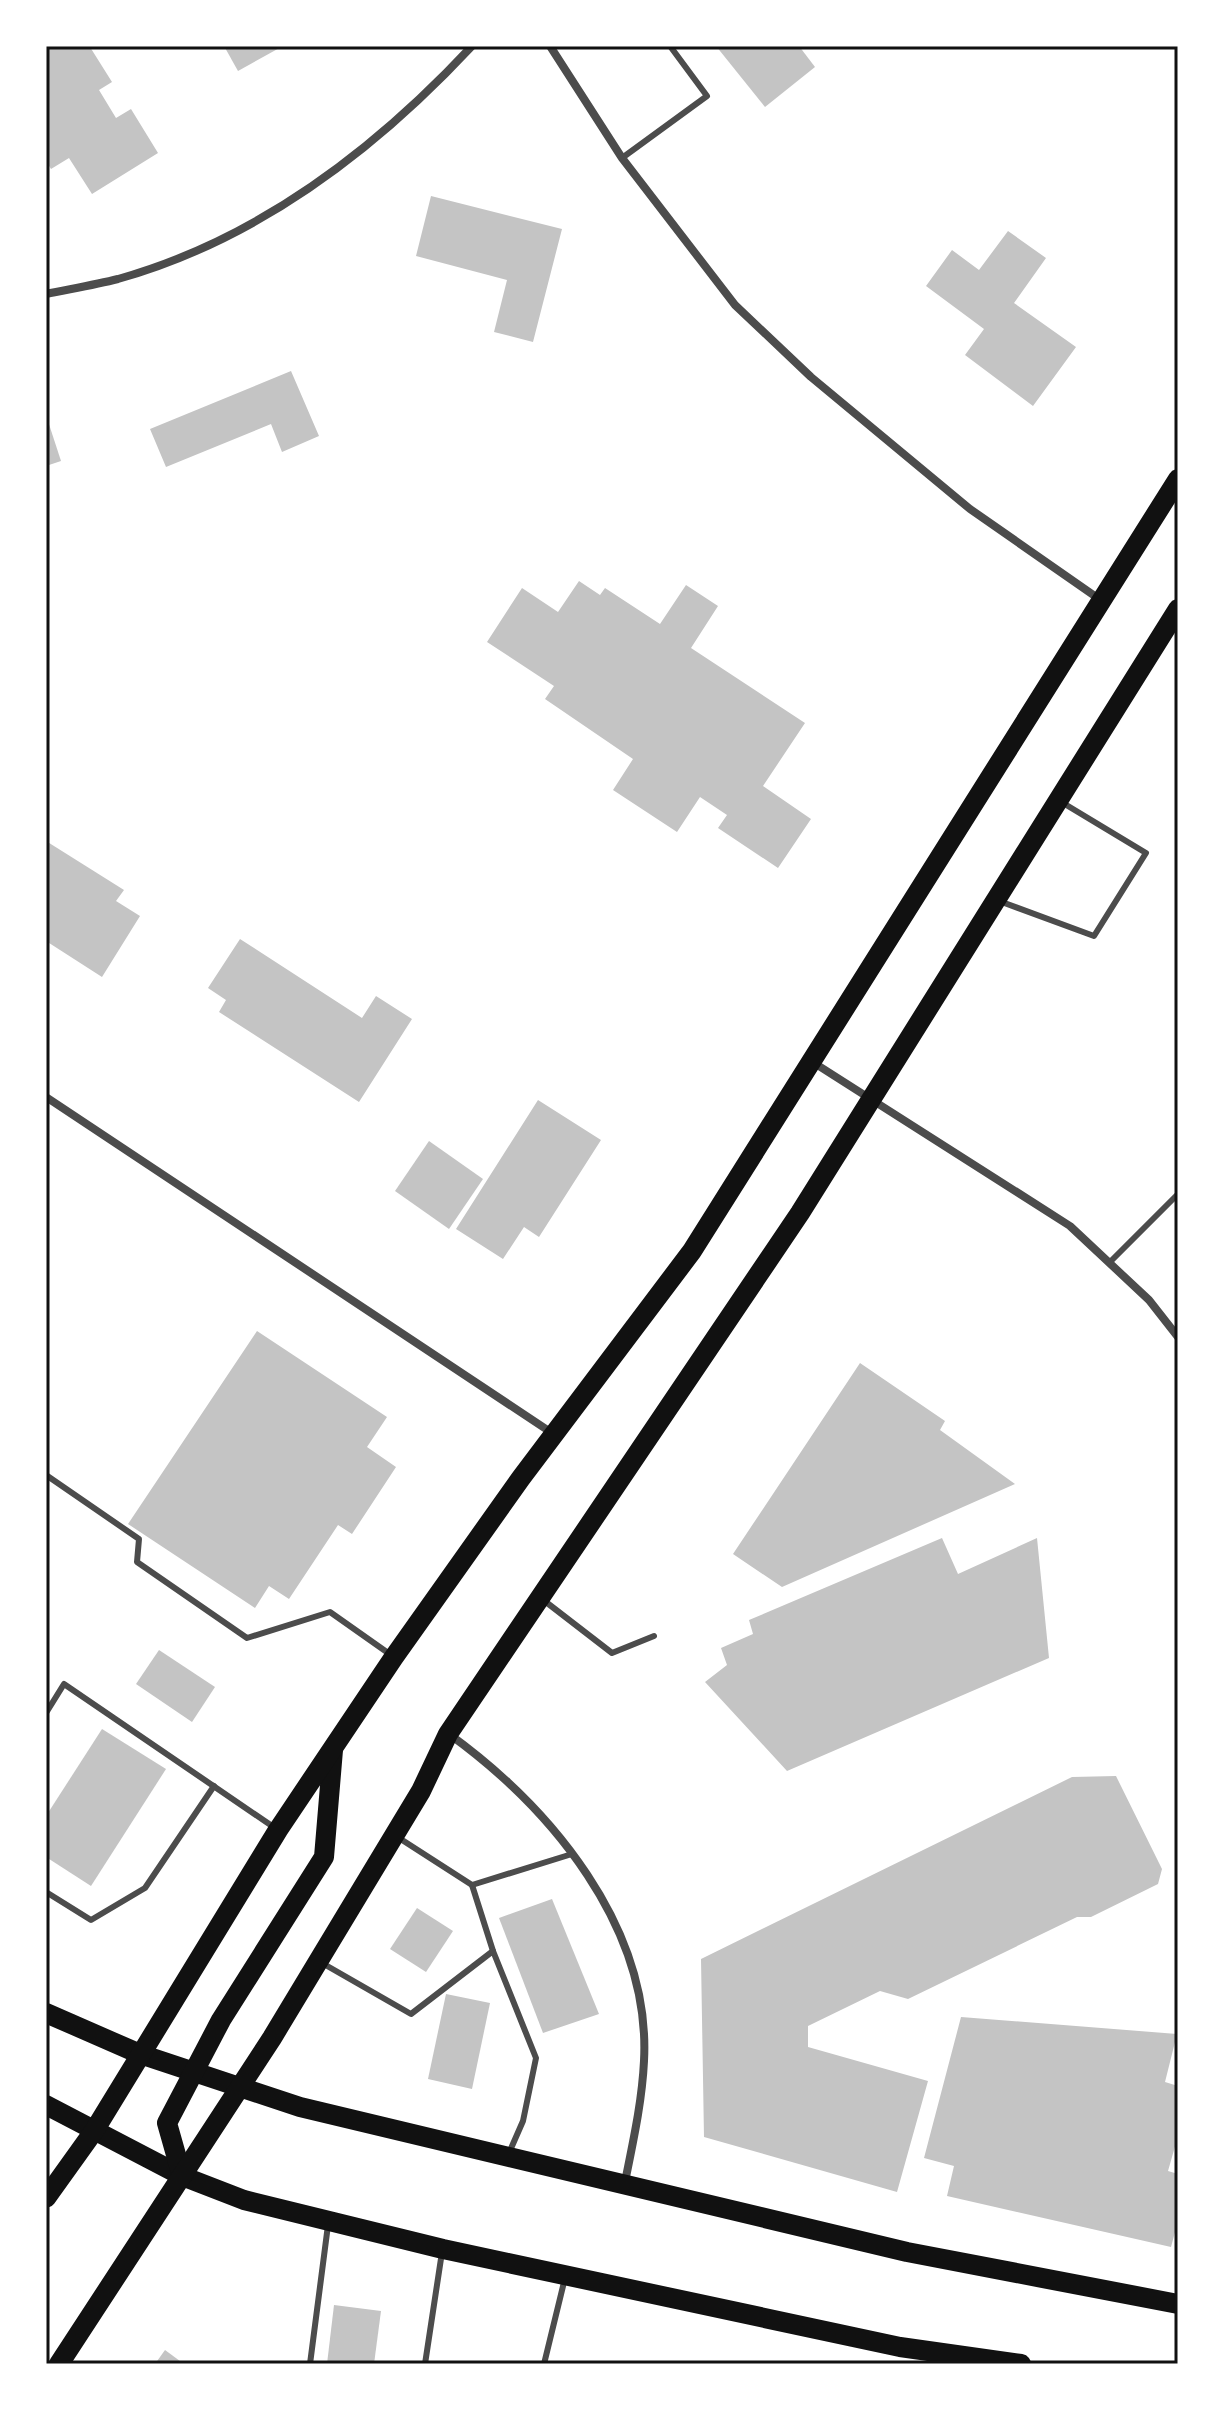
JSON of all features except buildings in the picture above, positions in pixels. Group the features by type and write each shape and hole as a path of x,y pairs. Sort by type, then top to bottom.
{"main road":[{"path":"46,2198 94,2131 278,1830 394,1657 521,1478 556,1436 692,1251 1178,479"},
{"path":"59,2364 319,1961 421,1791 448,1734 783,1239 1178,609"},
{"path":"182,2176 167,2123 190,2072 324,1857 334,1747"},
{"path":"46,2013 140,2054 300,2107 625,2182 907,2252 1178,2304"},
{"path":"46,2105 182,2176 244,2200 443,2249 900,2347 1021,2364"}],"street":[{"path":"46,294 119,278 202,248 253,223 371,143 434,87 472,46"},
{"path":"550,46 622,158 735,305 811,377 970,509 1102,601"},
{"path":"811,1061 1070,1226 1111,1261 1149,1300 1178,1337"},
{"path":"46,1097 556,1436"},
{"path":"448,1734 510,1782 573,1854 609,1912 630,1961 640,2007 644,2060 625,2182"}],"lane":[{"path":"622,158 707,96 670,46"},
{"path":"995,900 1094,936 1146,853 1058,800"},
{"path":"1111,1261 1178,1194"},
{"path":"46,1475 139,1539 137,1562 247,1638 330,1612 394,1657"},
{"path":"539,1597 612,1653 654,1636"},
{"path":"46,1713 64,1684 278,1830"},
{"path":"46,1892 91,1920 145,1888 214,1786"},
{"path":"393,1834 472,1885 493,1951 536,2058 523,2121 508,2156"},
{"path":"472,1885 573,1854"},
{"path":"319,1961 411,2014 493,1951"},
{"path":"310,2364 328,2221"},
{"path":"425,2364 443,2249"},
{"path":"544,2364 566,2276"}]}
